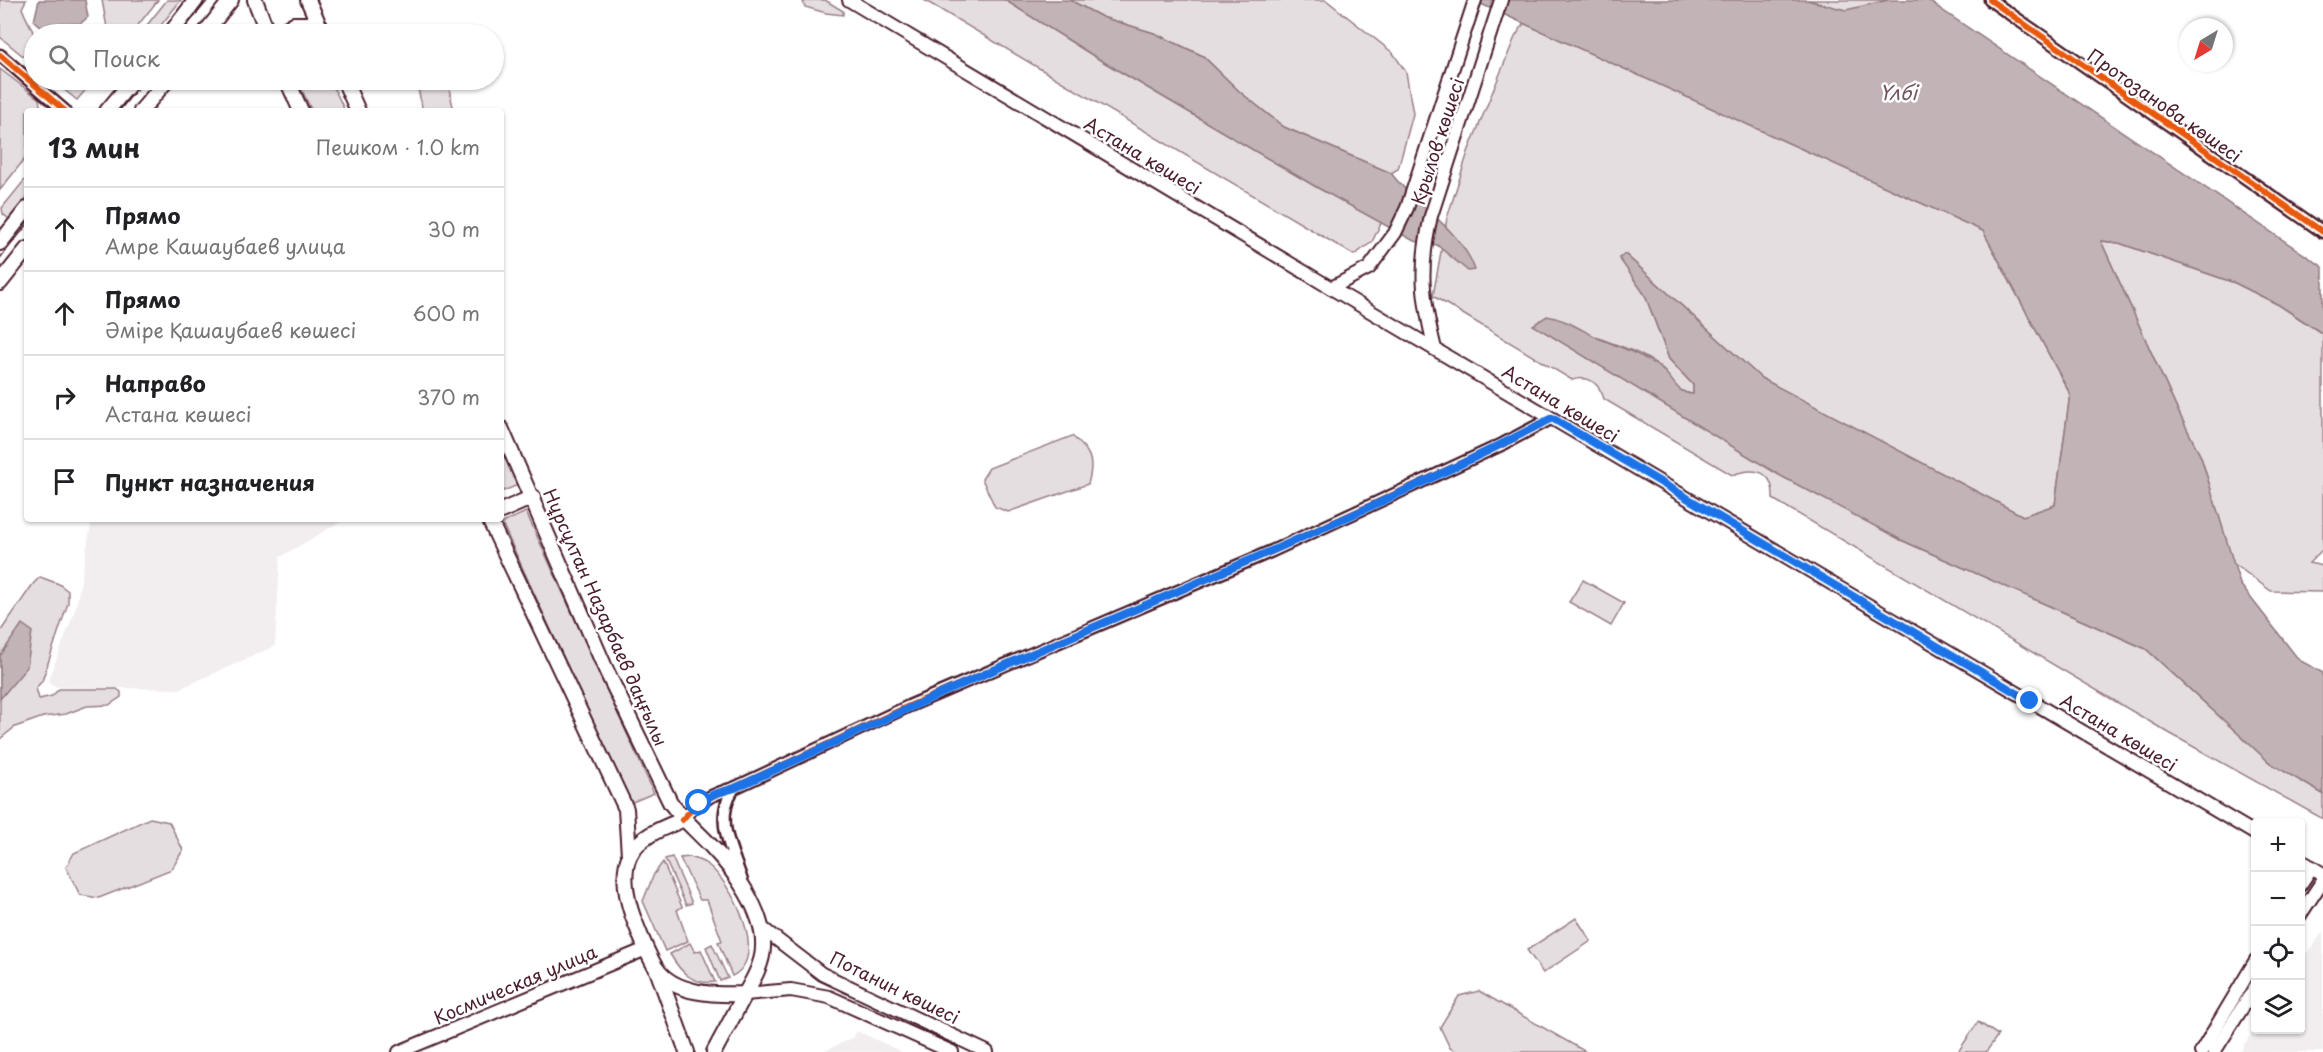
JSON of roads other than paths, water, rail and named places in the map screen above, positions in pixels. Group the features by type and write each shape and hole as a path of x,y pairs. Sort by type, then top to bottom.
{"main road":[{"path":"178,24 196,0"},
{"path":"212,24 231,0"},
{"path":"255,0 264,24"},
{"path":"308,0 319,24"},
{"name":"Астана көшесі","path":"849,0 1331,288 2251,831"},
{"name":"Крылов көшесі","path":"1331,288 1369,268 1395,233 1407,208 1475,0"},
{"name":"Крылов көшесі","path":"1435,349 1422,297 1424,246 1431,216 1502,0"},
{"path":"110,108 125,90"},
{"path":"144,108 159,90"},
{"path":"292,90 300,108"},
{"path":"349,90 357,108"},
{"path":"0,243 24,213"},
{"path":"0,282 24,253"},
{"name":"Нұрсұлтан Назарбаев даңғылы","path":"504,434 607,672 670,802 682,820 712,848 746,895 762,928 764,948 754,977 714,1052"},
{"path":"504,511 533,497"},
{"path":"490,522 626,809 629,855 626,883 628,904 657,970 687,1052"},
{"path":"629,855 648,837 682,820"},
{"path":"2306,864 2323,874"},
{"path":"2305,909 2323,880"},
{"name":"Потанин көшесі","path":"762,928 822,974 987,1052"},
{"name":"Космическая улица","path":"399,1052 646,949"},
{"path":"2201,1052 2251,968"},
{"path":"657,970 675,983 699,992 745,994"},
{"name":"Потанин көшесі","path":"745,994 791,990 829,997 952,1052"},
{"path":"2214,1052 2251,994"}],"street":[{"name":"Протозанова көшесі","path":"1990,0 2323,232"},
{"path":"0,55 24,76"},
{"path":"41,90 62,108"},
{"path":"682,820 691,809 714,794 735,788 909,706 1272,551 1503,444 1552,418"},
{"path":"735,788 725,802 723,816 746,895"}],"water":[{"path":"39,0 85,0 88,17 80,24 37,24 34,21"},
{"path":"1005,0 1070,0 1102,17 1154,33 1203,56 1240,92 1284,127 1391,173 1449,230 1468,255 1475,270 1468,271 1437,245 1414,241 1318,188 1097,58"},
{"name":"Үлбі","path":"1472,0 1807,0 1846,10 1888,0 1927,0 2323,267 2323,334 2279,305 2235,283 2119,243 2101,241 2201,457 2240,584 2299,660 2323,673 2323,794 2270,763 2146,649 1901,540 1779,475 1533,325 1547,316 1567,322 1646,359 1665,373 1682,391 1693,394 1693,385 1669,359 1645,295 1619,258 1625,254 1761,378 2023,516 2055,505 2070,394 1983,231"},
{"path":"22,624 32,631 27,667 0,699 0,656"}],"tram line":[{"path":"188,24 208,0"},
{"path":"121,108 136,90"},
{"path":"0,258 24,229"}]}
